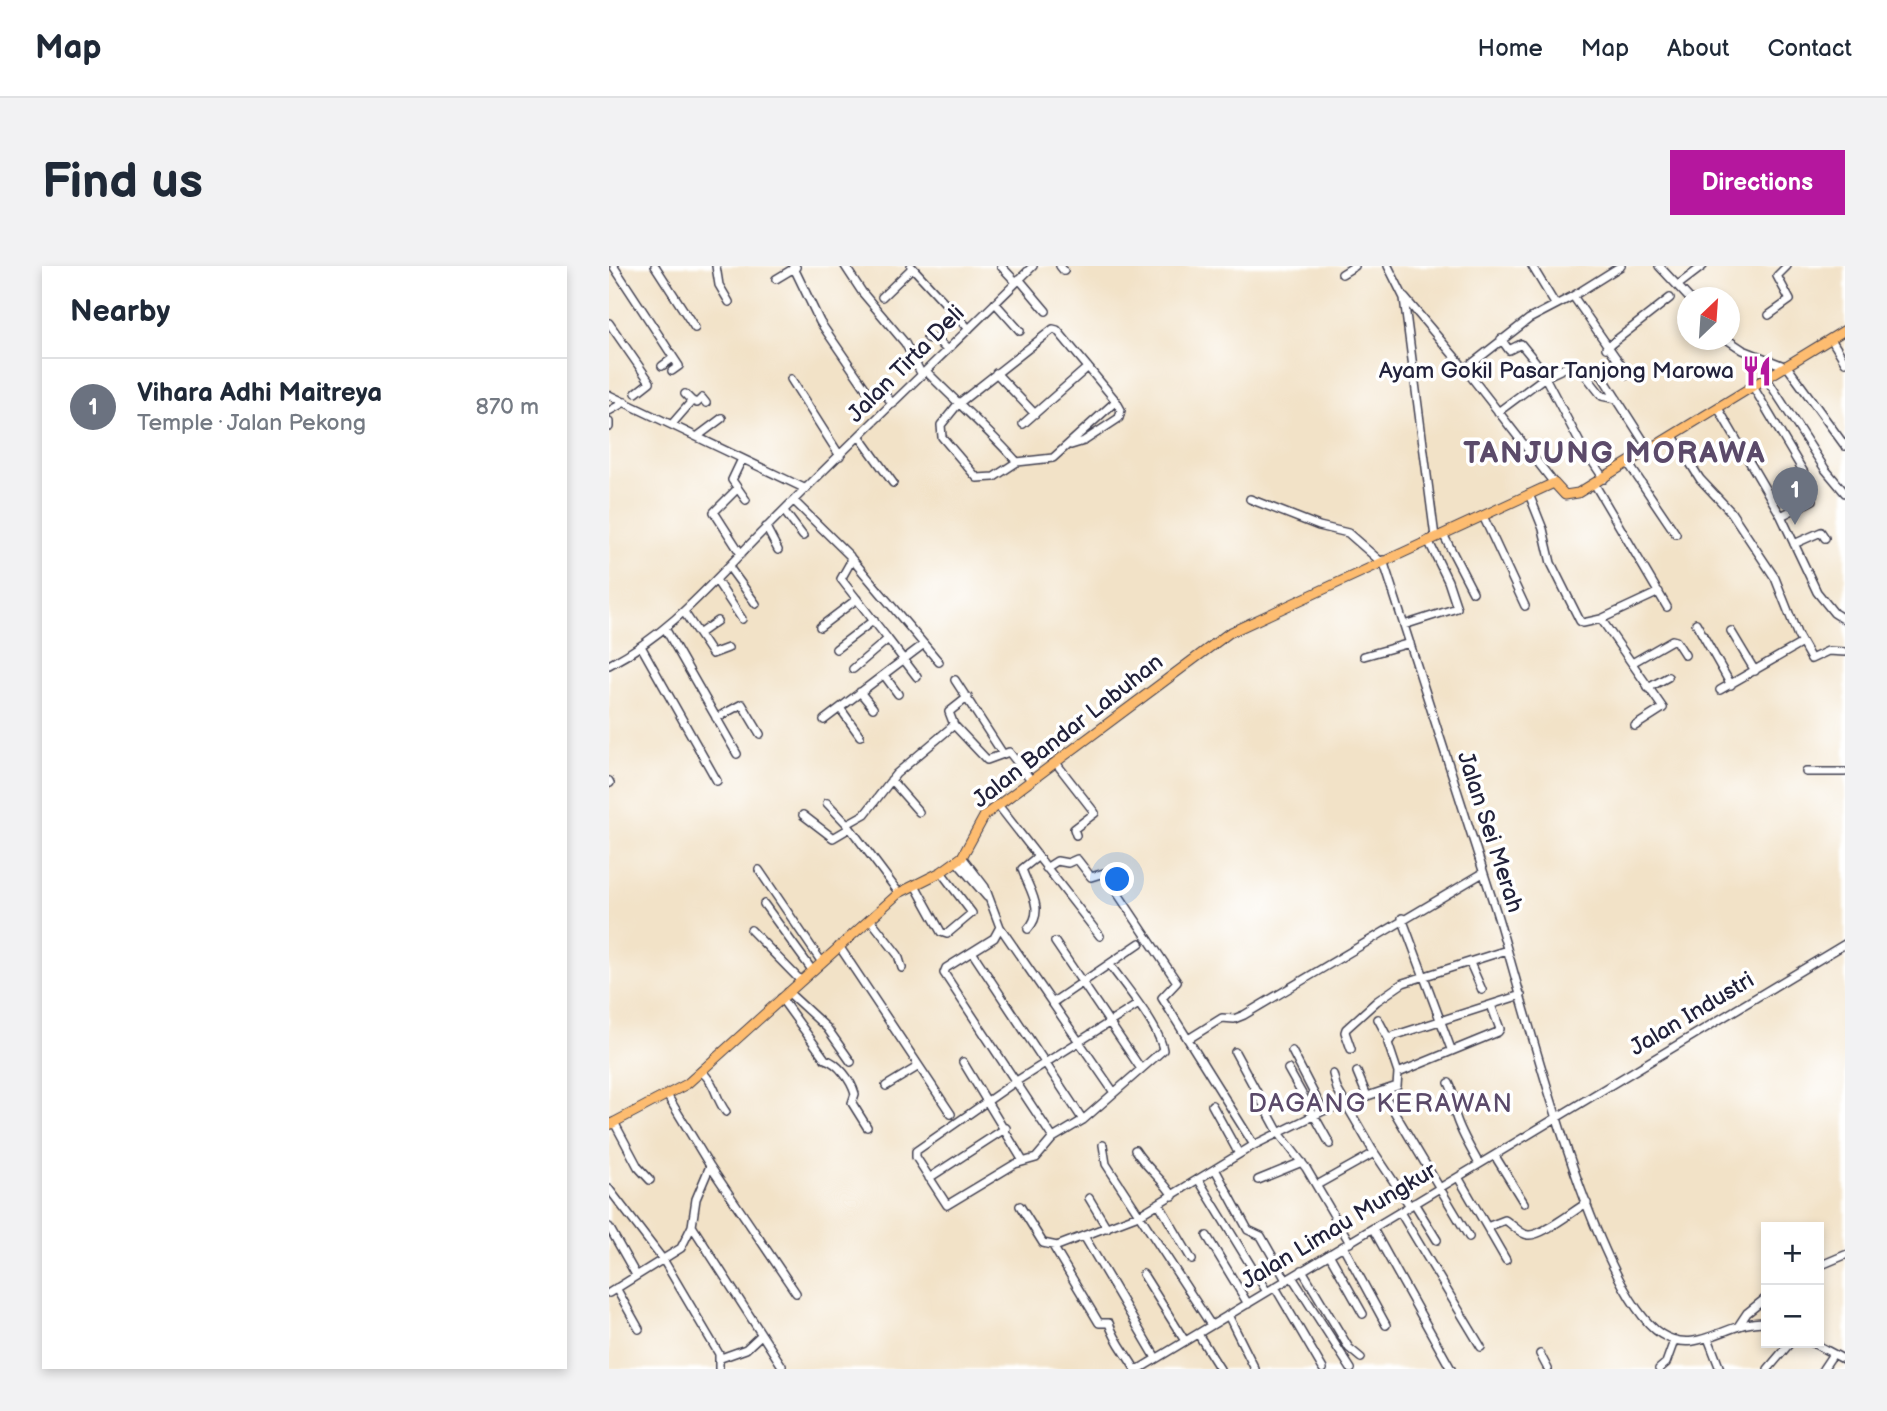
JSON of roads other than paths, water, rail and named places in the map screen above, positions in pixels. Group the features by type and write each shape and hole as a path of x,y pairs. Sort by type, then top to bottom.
{"main road":[{"path":"1553,483 1569,496 1595,485 1765,376 1845,330"},
{"name":"Jalan Bandar Labuhan","path":"612,1123 667,1095 701,1071 899,893 941,872 959,859 981,819 1229,632 1553,483"}],"street":[{"path":"655,266 695,328"},
{"path":"716,266 719,285 729,302"},
{"path":"845,266 862,292 905,344 912,361 1017,462"},
{"path":"1001,266 1046,311"},
{"name":"Jalan Tirta Deli","path":"609,665 642,648 666,631 766,527 1033,266"},
{"path":"1342,274 1355,266"},
{"path":"1388,266 1404,298 1465,369 1553,483"},
{"path":"1532,266 1555,304"},
{"path":"1465,369 1501,339 1621,266"},
{"path":"1659,266 1678,285 1703,266"},
{"path":"1769,315 1790,300 1777,276 1787,266"},
{"path":"776,279 795,267 806,296 868,393 883,392 893,404"},
{"path":"882,297 911,267 969,329"},
{"path":"612,268 673,358 675,368"},
{"path":"1573,296 1606,348 1628,374"},
{"path":"1404,298 1435,537 1457,608 1404,625"},
{"path":"1606,348 1669,299"},
{"path":"995,303 1020,331"},
{"path":"609,323 649,382 636,393"},
{"path":"1053,329 1088,367 1122,412 1119,418 1053,458 1017,462 985,480 972,475 940,432 944,419 958,404 996,373 1053,329"},
{"path":"927,338 937,340 947,350"},
{"path":"1501,339 1509,350 1521,344 1545,377 1580,443 1605,479"},
{"path":"1831,339 1845,362"},
{"path":"1740,348 1785,365 1845,446"},
{"path":"662,366 673,358"},
{"path":"1498,412 1545,377 1574,364 1600,395 1617,399"},
{"path":"1595,365 1650,451"},
{"path":"1023,424 1088,367"},
{"path":"996,373 1035,414"},
{"path":"1765,376 1825,469 1845,493"},
{"path":"791,379 841,456"},
{"path":"1752,385 1812,486 1813,500 1781,516"},
{"path":"685,394 697,403 702,398 706,404"},
{"path":"609,395 806,489"},
{"path":"672,424 692,401"},
{"path":"1071,445 1079,433 1116,401"},
{"path":"609,411 625,402"},
{"path":"1718,408 1781,516 1817,592 1834,613 1845,620"},
{"path":"698,436 722,418"},
{"path":"609,422 609,428"},
{"path":"1673,436 1700,479 1731,512 1775,578 1811,659 1828,651 1845,652"},
{"path":"860,437 893,483"},
{"path":"742,459 733,478 737,489 746,500"},
{"path":"1628,463 1676,534"},
{"path":"1595,485 1667,607"},
{"path":"737,489 714,513 741,554"},
{"path":"1529,494 1546,537 1551,563 1583,624 1601,619 1659,592"},
{"path":"1250,499 1319,526 1348,533 1382,560"},
{"path":"794,501 851,558 939,662"},
{"path":"784,511 803,536"},
{"path":"1483,516 1525,606"},
{"path":"766,527 778,550"},
{"path":"1794,544 1821,533 1825,538"},
{"path":"1435,537 1473,592"},
{"path":"851,558 840,577 917,677"},
{"name":"Jalan Sei Merah","path":"1382,560 1587,1203 1607,1256 1629,1296 1649,1324 1674,1341"},
{"path":"729,567 756,604"},
{"path":"716,580 742,620"},
{"path":"820,627 857,599"},
{"path":"684,611 712,654 728,648"},
{"path":"1601,619 1663,708 1635,726"},
{"path":"836,649 874,620"},
{"path":"700,633 717,621"},
{"path":"1696,623 1731,685"},
{"path":"666,631 737,754"},
{"path":"1731,631 1755,671"},
{"path":"853,669 888,639"},
{"path":"1632,663 1672,640 1685,655"},
{"path":"1364,656 1410,643"},
{"path":"1720,690 1802,643"},
{"path":"824,720 924,644"},
{"path":"642,648 717,781"},
{"path":"884,674 898,694"},
{"path":"1648,688 1668,677"},
{"path":"955,680 1003,754"},
{"path":"860,692 873,708"},
{"path":"968,697 949,712 954,725 987,760 1010,754 1032,781"},
{"path":"716,718 742,704 760,734"},
{"path":"840,708 860,736"},
{"path":"803,815 833,838 865,814 891,780 936,737 954,725"},
{"path":"1056,763 1095,813 1074,829 1076,835"},
{"path":"1806,772 1845,772"},
{"path":"891,780 919,812"},
{"path":"827,803 899,893"},
{"path":"998,805 1100,936"},
{"path":"1028,929 1036,919 1037,909 1023,869 1037,857"},
{"path":"959,859 988,898 997,914 1000,927 1113,1091"},
{"path":"1046,868 1057,861 1068,863 1077,859 1091,877 1104,873 1177,982 1162,998 1190,1038 1254,1145"},
{"path":"759,870 821,961"},
{"path":"915,886 941,932 947,934 972,913 941,872"},
{"path":"1190,1038 1222,1018 1234,1019 1244,1014 1402,918 1483,873"},
{"path":"764,904 812,970"},
{"path":"1402,918 1451,1049"},
{"path":"870,919 898,956 902,968"},
{"path":"1000,927 996,936 946,968 944,973 1053,1138"},
{"path":"751,930 800,980"},
{"path":"1055,942 1141,1069"},
{"path":"1052,1003 1140,943"},
{"name":"Jalan Industri","path":"1558,1117 1845,944"},
{"path":"839,946 951,1114"},
{"path":"1351,1049 1346,1029 1396,988 1507,950"},
{"path":"972,952 1083,1120"},
{"path":"1470,963 1482,990"},
{"path":"1110,965 1137,1005 1164,1048 1083,1120 1053,1138 1036,1158 1023,1161 949,1206 915,1155 916,1151 1015,1082 1137,1005"},
{"path":"785,995 827,1028 851,1062"},
{"path":"785,995 825,1059 834,1061 853,1086 855,1094 852,1103 867,1127"},
{"path":"1389,1040 1416,1026 1521,995"},
{"path":"1398,1073 1500,1030 1492,1004"},
{"path":"1020,1206 1043,1243 1053,1246 1141,1214 1254,1145 1314,1115 1347,1101 1383,1093 1397,1086 1398,1073 1389,1040 1378,1019"},
{"path":"1292,1051 1323,1111"},
{"path":"1235,1052 1279,1133 1317,1185 1386,1325"},
{"path":"963,1062 1006,1128 1023,1161"},
{"path":"886,1086 919,1066"},
{"path":"1288,1069 1330,1144"},
{"path":"701,1071 715,1084 716,1098 726,1112"},
{"path":"1357,1072 1367,1096"},
{"path":"1333,1074 1337,1089 1347,1101 1374,1153 1437,1240"},
{"path":"1449,1083 1455,1096 1453,1107 1457,1121 1479,1164"},
{"path":"1383,1093 1469,1237"},
{"path":"667,1095 710,1166 796,1293"},
{"path":"1212,1105 1239,1154"},
{"name":"Jalan Limau Mungkur","path":"1137,1369 1558,1117"},
{"path":"612,1123 638,1167 650,1180"},
{"path":"929,1178 1006,1128"},
{"path":"1103,1145 1106,1164 1211,1325"},
{"path":"1135,1150 1150,1172 1161,1177 1173,1196"},
{"path":"1317,1185 1374,1153"},
{"path":"1495,1156 1524,1203"},
{"path":"1258,1180 1301,1161"},
{"path":"639,1329 613,1290 664,1261 681,1248 692,1226 696,1199 710,1166"},
{"path":"1215,1168 1248,1230 1261,1236 1351,1369"},
{"path":"1458,1177 1506,1260"},
{"path":"1198,1179 1267,1292"},
{"path":"609,1189 664,1261 721,1358 719,1369"},
{"path":"1089,1198 1107,1228"},
{"path":"1487,1227 1505,1220 1524,1234 1533,1234 1546,1230 1587,1203"},
{"path":"1159,1204 1192,1260"},
{"path":"1400,1212 1481,1347"},
{"path":"692,1226 782,1366"},
{"path":"609,1227 636,1275"},
{"path":"1373,1229 1451,1369"},
{"path":"1084,1236 1156,1359"},
{"path":"1207,1236 1248,1304"},
{"path":"1053,1246 1099,1323 1109,1323 1112,1334 1137,1369"},
{"path":"1329,1254 1363,1314"},
{"path":"1824,1264 1845,1255"},
{"path":"1302,1270 1349,1348 1361,1358"},
{"path":"1143,1274 1185,1341"},
{"path":"1275,1287 1323,1369"},
{"path":"1739,1325 1747,1313 1761,1302"},
{"path":"1228,1315 1255,1369"},
{"path":"1658,1369 1667,1363 1674,1341 1692,1342 1739,1325 1761,1323"},
{"path":"1198,1334 1220,1369"},
{"path":"721,1358 746,1349 761,1335"},
{"path":"1708,1338 1720,1369"},
{"path":"1768,1369 1786,1348"},
{"path":"1823,1369 1841,1356 1824,1348"},
{"path":"1540,1354 1548,1369"}],"place":[{"name":"Ayam Gokil Pasar Tanjong Marowa","path":"1757,371"},
{"name":"Vihara Adhi Maitreya","path":"1795,525"}],"district":[{"name":"TANJUNG MORAWA","path":"1615,454"},
{"name":"DAGANG KERAWAN","path":"1381,1104"}]}
